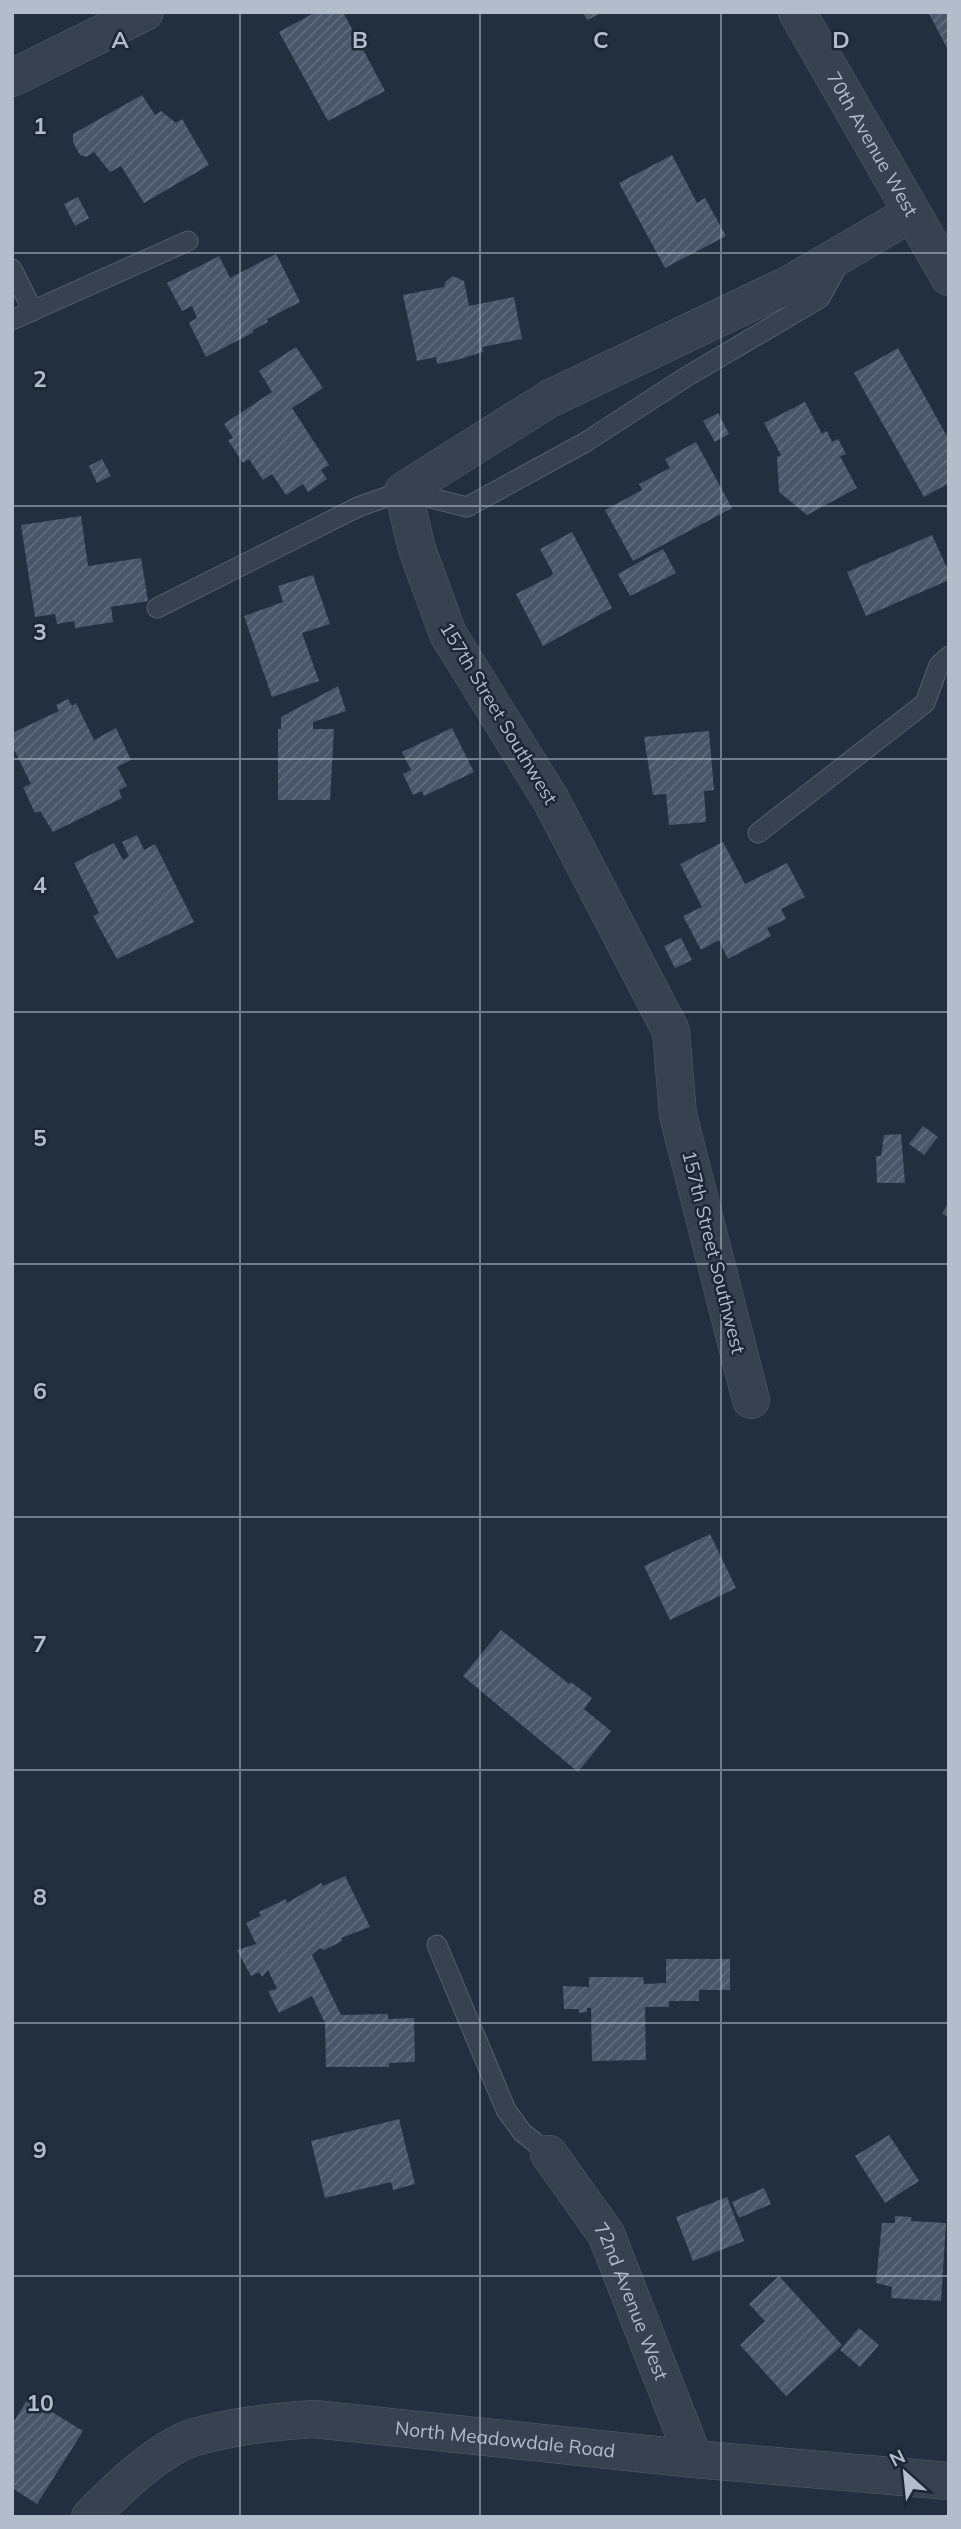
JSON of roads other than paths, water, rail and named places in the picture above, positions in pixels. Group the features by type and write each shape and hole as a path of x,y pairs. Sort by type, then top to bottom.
{"street":[{"path":"12,78 145,12"},
{"name":"70th Avenue West","path":"797,12 949,277"},
{"path":"403,492 549,399 790,284 912,214"},
{"name":"157th Street Southwest","path":"403,492 417,549 448,634 551,800 671,1031 678,1115 751,1400"},
{"name":"72nd Avenue West","path":"549,2154 606,2234 694,2459"},
{"name":"North Meadowdale Road","path":"90,2517 128,2478 189,2439 253,2424 314,2420 694,2459 949,2481"}],"lane":[{"path":"12,320 188,241"},
{"path":"157,608 358,507 403,492 467,507 584,443 686,377 820,298 845,253"},
{"path":"12,269 33,310"},
{"path":"758,833 925,703 939,665 949,656"},
{"path":"436,1945 506,2110 522,2132 549,2154"}]}
